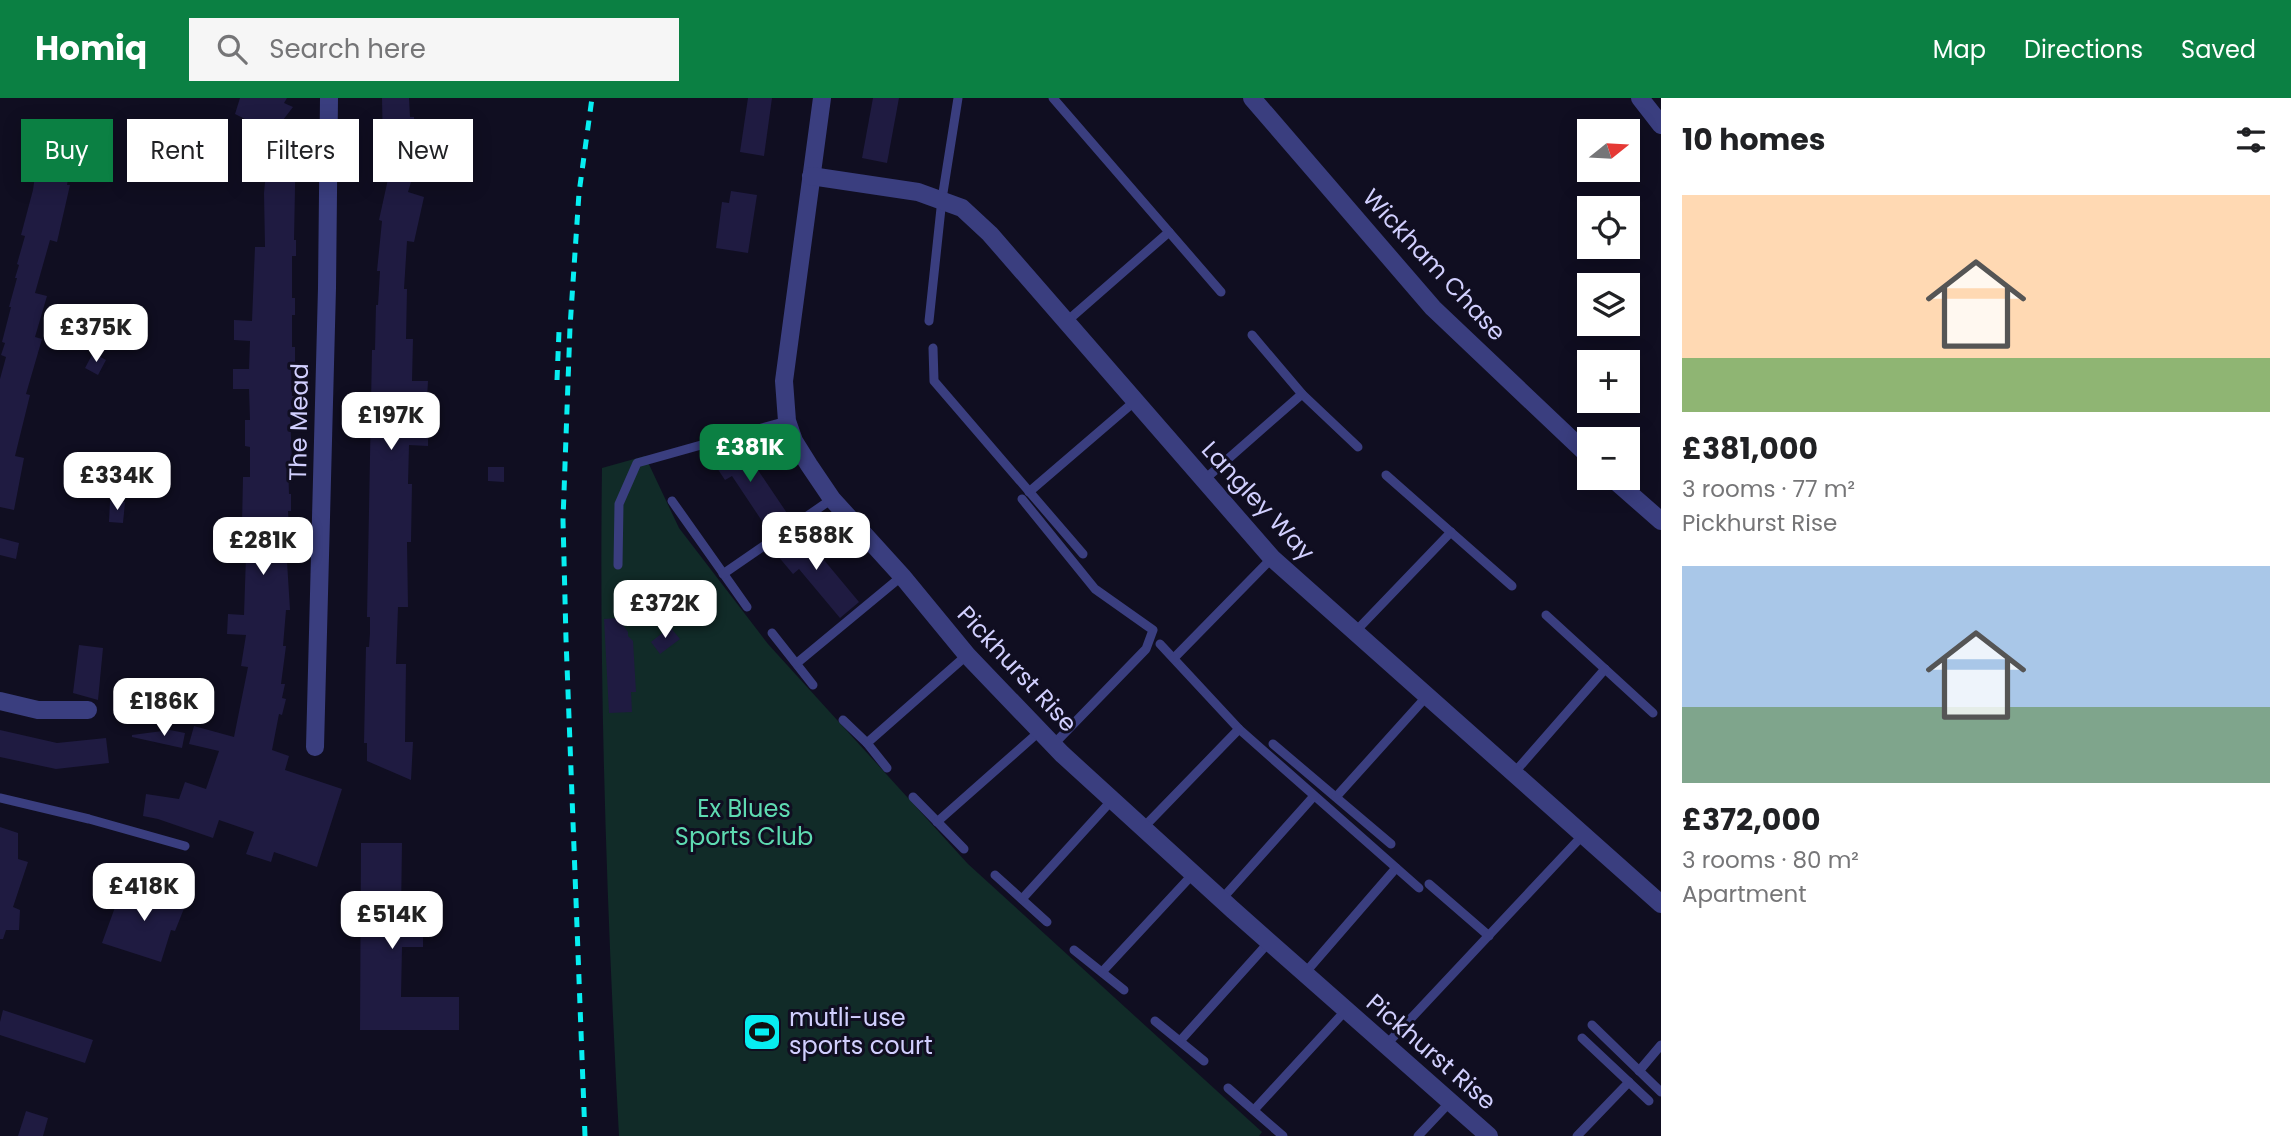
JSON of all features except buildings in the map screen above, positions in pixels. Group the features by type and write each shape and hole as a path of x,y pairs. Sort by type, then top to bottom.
{"street":[{"name":"The Mead","path":"316,747 329,98"},
{"name":"Pickhurst Rise","path":"822,98 784,381 787,421 794,440 832,499 902,576 967,655 1040,731 1221,900 1489,1136"},
{"name":"Wickham Chase","path":"1252,98 1433,308 1577,445"},
{"path":"1640,98 1661,125"},
{"name":"Langley Way","path":"811,176 918,192 962,208 990,234 1272,558 1661,904"},
{"path":"1626,490 1661,521"},
{"path":"0,701 38,710 88,710"}],"lane":[{"path":"929,321 942,199 958,98"},
{"path":"1053,98 1221,292"},
{"path":"1066,322 1169,232"},
{"path":"1252,335 1302,394 1359,447"},
{"path":"933,348 934,381 1026,495 1095,589 1153,630 1146,649 1054,745"},
{"path":"1204,480 1302,394"},
{"path":"1026,495 1135,401"},
{"path":"618,565 619,505 637,463 787,421"},
{"path":"1386,475 1512,586"},
{"path":"1026,495 1083,554"},
{"path":"723,574 832,499"},
{"path":"672,501 747,607"},
{"path":"1355,632 1451,533"},
{"path":"1174,658 1272,558"},
{"path":"797,663 902,576"},
{"path":"1546,615 1653,713"},
{"path":"772,633 813,685"},
{"path":"1160,644 1240,729 1419,888"},
{"path":"867,743 967,655"},
{"path":"1514,773 1605,670"},
{"path":"1336,797 1427,696"},
{"path":"843,720 867,743 887,768"},
{"path":"1143,828 1240,729"},
{"path":"937,822 1040,731"},
{"path":"1273,744 1391,844"},
{"path":"1221,900 1314,796"},
{"path":"0,797 89,818 185,846"},
{"path":"913,797 964,849"},
{"path":"1022,900 1112,800"},
{"path":"1386,1045 1583,835"},
{"path":"1305,973 1396,868"},
{"path":"1102,972 1193,874"},
{"path":"995,875 1047,922"},
{"path":"1429,884 1489,936"},
{"path":"1180,1041 1269,942"},
{"path":"1074,950 1124,990"},
{"path":"1254,1110 1346,1010"},
{"path":"1155,1021 1204,1061"},
{"path":"1592,1025 1661,1092"},
{"path":"1582,1038 1649,1101"},
{"path":"1639,1071 1661,1045"},
{"path":"1577,1136 1629,1082"},
{"path":"1228,1088 1283,1136"},
{"path":"1419,1136 1451,1101"}],"green space":[{"name":"Ex Blues Sports Club","path":"645,456 679,528 768,644 968,864 1262,1132 1259,1136 619,1136 605,802 602,468"}],"railway":[{"path":"585,1136 563,520 570,327 579,193 592,98"},
{"path":"557,380 559,331"}],"place":[{"name":"mutli-use sports court","path":"762,1032"}]}
